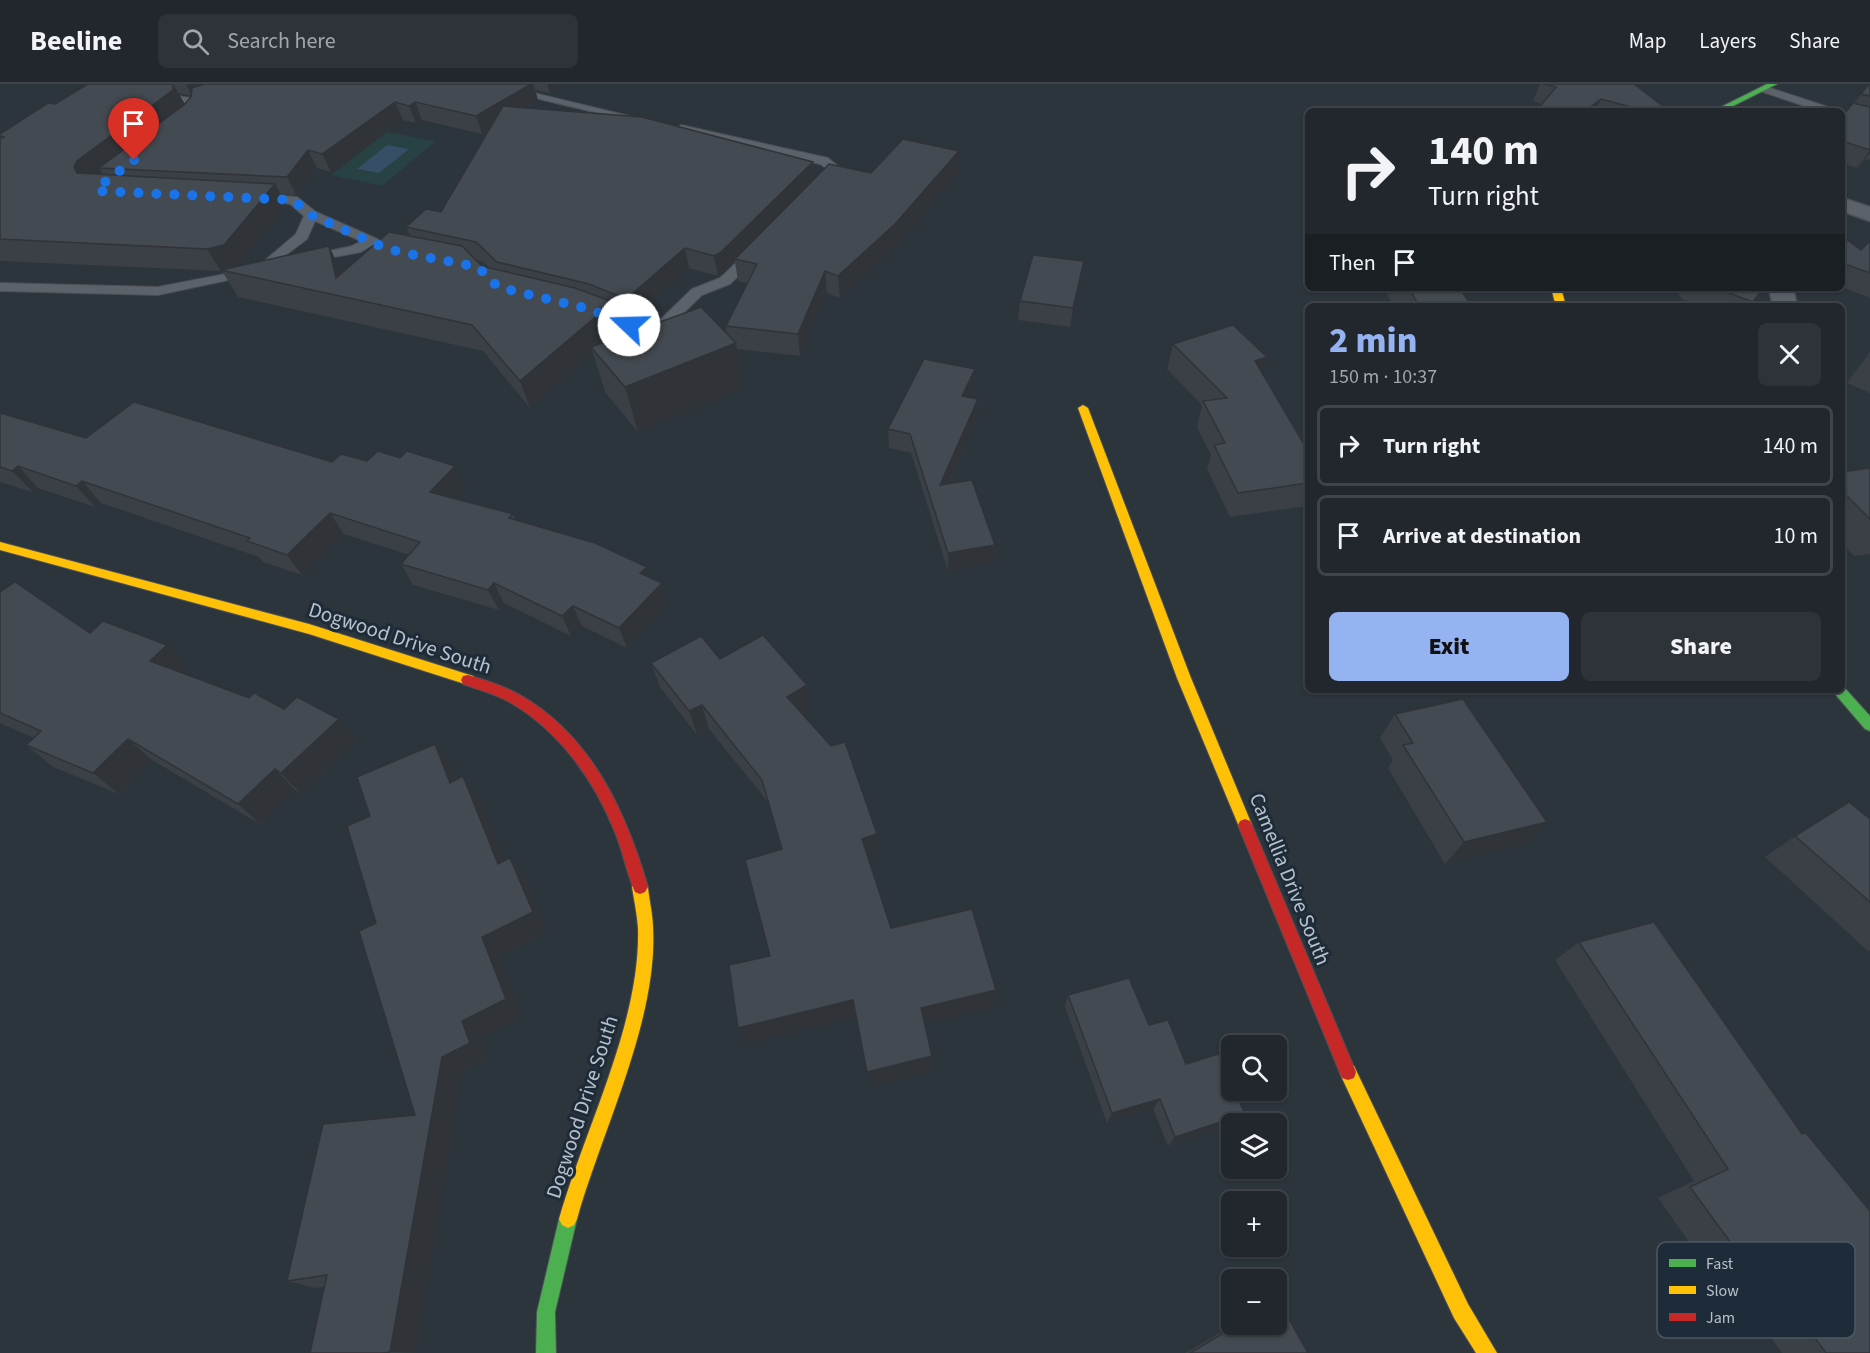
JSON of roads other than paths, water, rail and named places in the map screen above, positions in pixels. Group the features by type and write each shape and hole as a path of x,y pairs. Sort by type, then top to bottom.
{"street":[{"path":"1723,108 1768,87"},
{"path":"1845,206 1870,214"},
{"name":"Camellia Drive South","path":"1083,408 1184,678 1337,1049 1461,1311 1487,1353"},
{"name":"Dogwood Drive South","path":"0,546 317,631 453,673 522,703 576,750 614,808 632,853 645,908 644,939 642,973 627,1047 575,1189 546,1312 546,1353"},
{"path":"1843,693 1870,725"}],"lane":[{"path":"120,84 194,108 254,84"},
{"path":"482,84 650,122"},
{"path":"1768,87 1822,108"},
{"path":"672,127 824,161 833,167 816,192"},
{"path":"246,198 293,200 311,215 370,241 414,255"},
{"path":"262,269 302,236 311,215"},
{"path":"583,308 629,325 665,323 697,292 730,278 767,240"},
{"path":"0,287 158,291 356,249 370,241"}],"water":[{"path":"387,145 409,149 379,173 357,169"}]}
